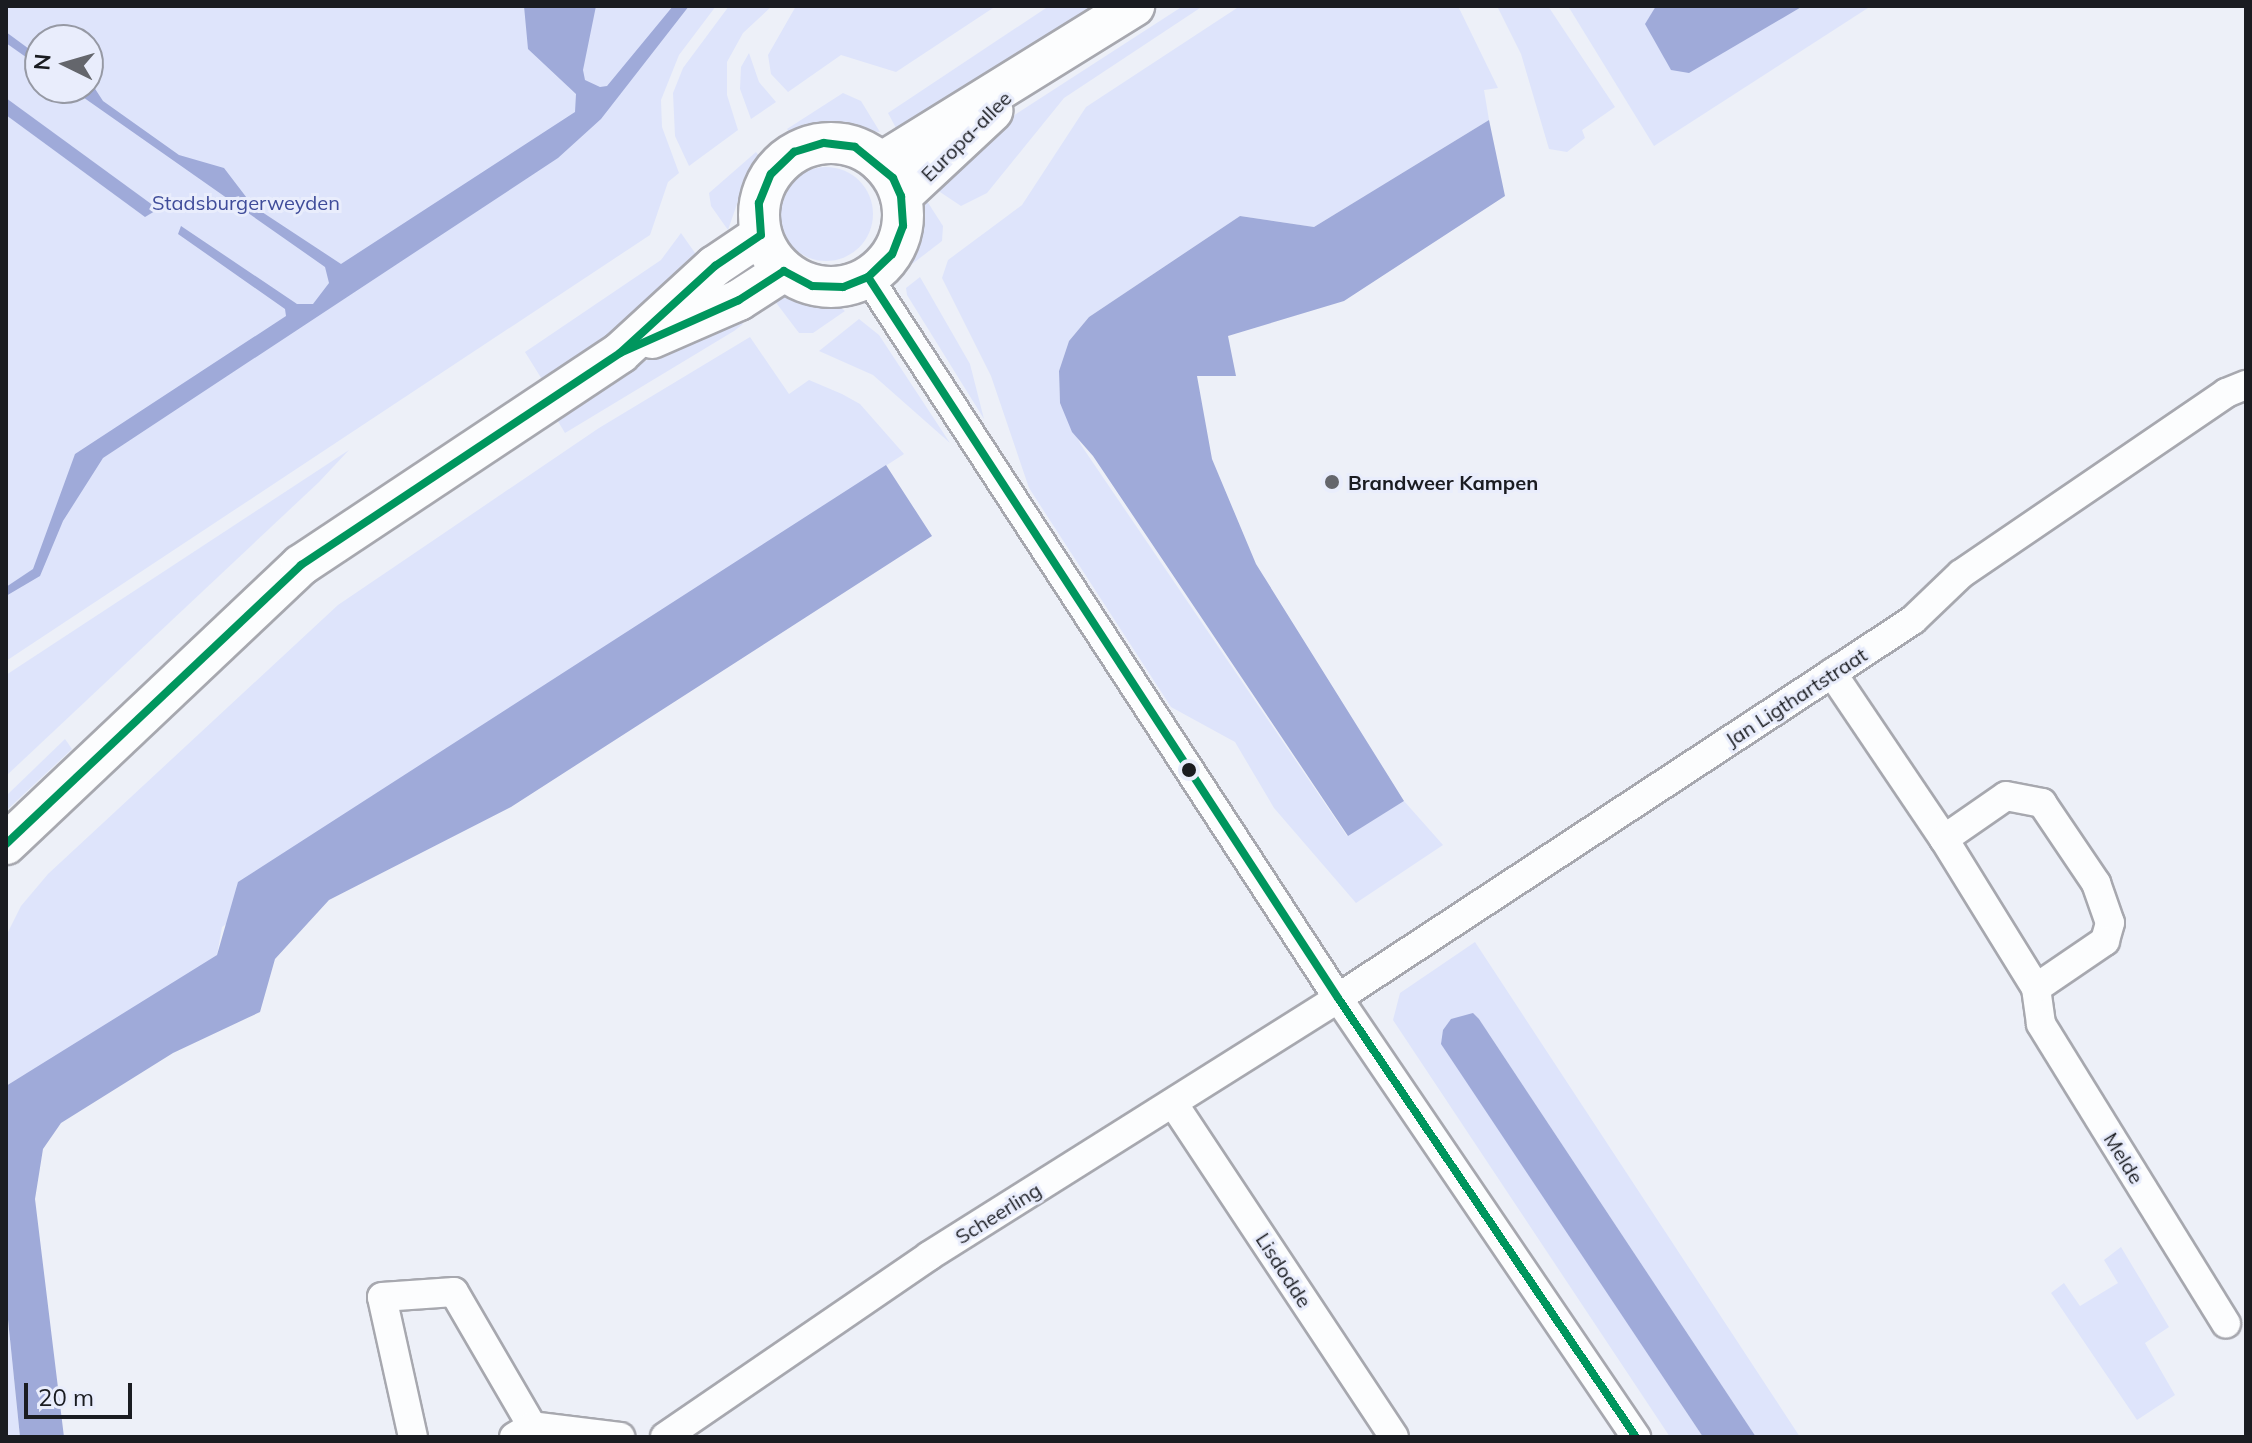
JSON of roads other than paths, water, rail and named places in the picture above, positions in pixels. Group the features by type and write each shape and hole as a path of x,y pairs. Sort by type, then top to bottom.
{"main road":[{"name":"Europa-allee","path":"891,180 1028,74 1134,6"},
{"path":"824,143 855,147 891,180 903,226 892,254 868,277 843,287 812,286 784,271 761,235 759,203 771,174 794,152 824,143"},
{"path":"6,844 301,565 620,353 715,266 761,235"},
{"path":"620,353 739,300 784,271"}],"street":[{"path":"868,277 1338,998 1636,1437"},
{"name":"Jan Ligthartstraat","path":"1338,998 1913,620 1961,574 2226,393 2246,385"},
{"name":"Melde","path":"1832,673 1944,839 2036,988 2041,1024 2226,1323"},
{"path":"1944,839 2006,796 2042,803 2096,883 2110,923 2105,941 2036,988"},
{"name":"Scheerling","path":"665,1437 929,1256 1173,1103 1288,1025 1338,998"},
{"name":"Lisdodde","path":"1173,1103 1394,1437"},
{"path":"413,1437 382,1297 454,1292 523,1432 620,1437"}],"water":[{"path":"524,6 596,6 583,70 585,80 600,87 607,86 673,6 689,6 601,119 558,158 103,458 63,521 40,576 6,596 6,587 33,569 75,454 286,316 285,309 178,234 181,226 297,304 313,304 329,283 325,267 93,104 104,102 179,155 224,168 253,206 341,264 575,112 576,94 528,49"},
{"path":"1656,6 1803,6 1689,73 1671,70 1645,24"},
{"path":"6,32 24,45 24,56 6,43"},
{"path":"6,98 154,206 155,211 145,217 6,115"},
{"path":"1489,120 1505,196 1344,301 1228,336 1236,376 1197,376 1212,459 1256,564 1404,801 1348,836 1093,456 1072,432 1060,403 1059,371 1069,341 1089,317 1240,216 1314,227"},
{"path":"886,465 932,536 511,807 329,900 275,959 260,1012 173,1053 61,1123 43,1149 35,1199 64,1437 20,1437 6,1300 6,1086 217,955 238,882"},
{"path":"1473,1013 1756,1437 1703,1437 1441,1044 1443,1030 1451,1019"}],"place":[{"name":"Brandweer Kampen","path":"1332,482"}],"park label":[{"name":"Stadsburgerweyden","path":"246,202"}]}
